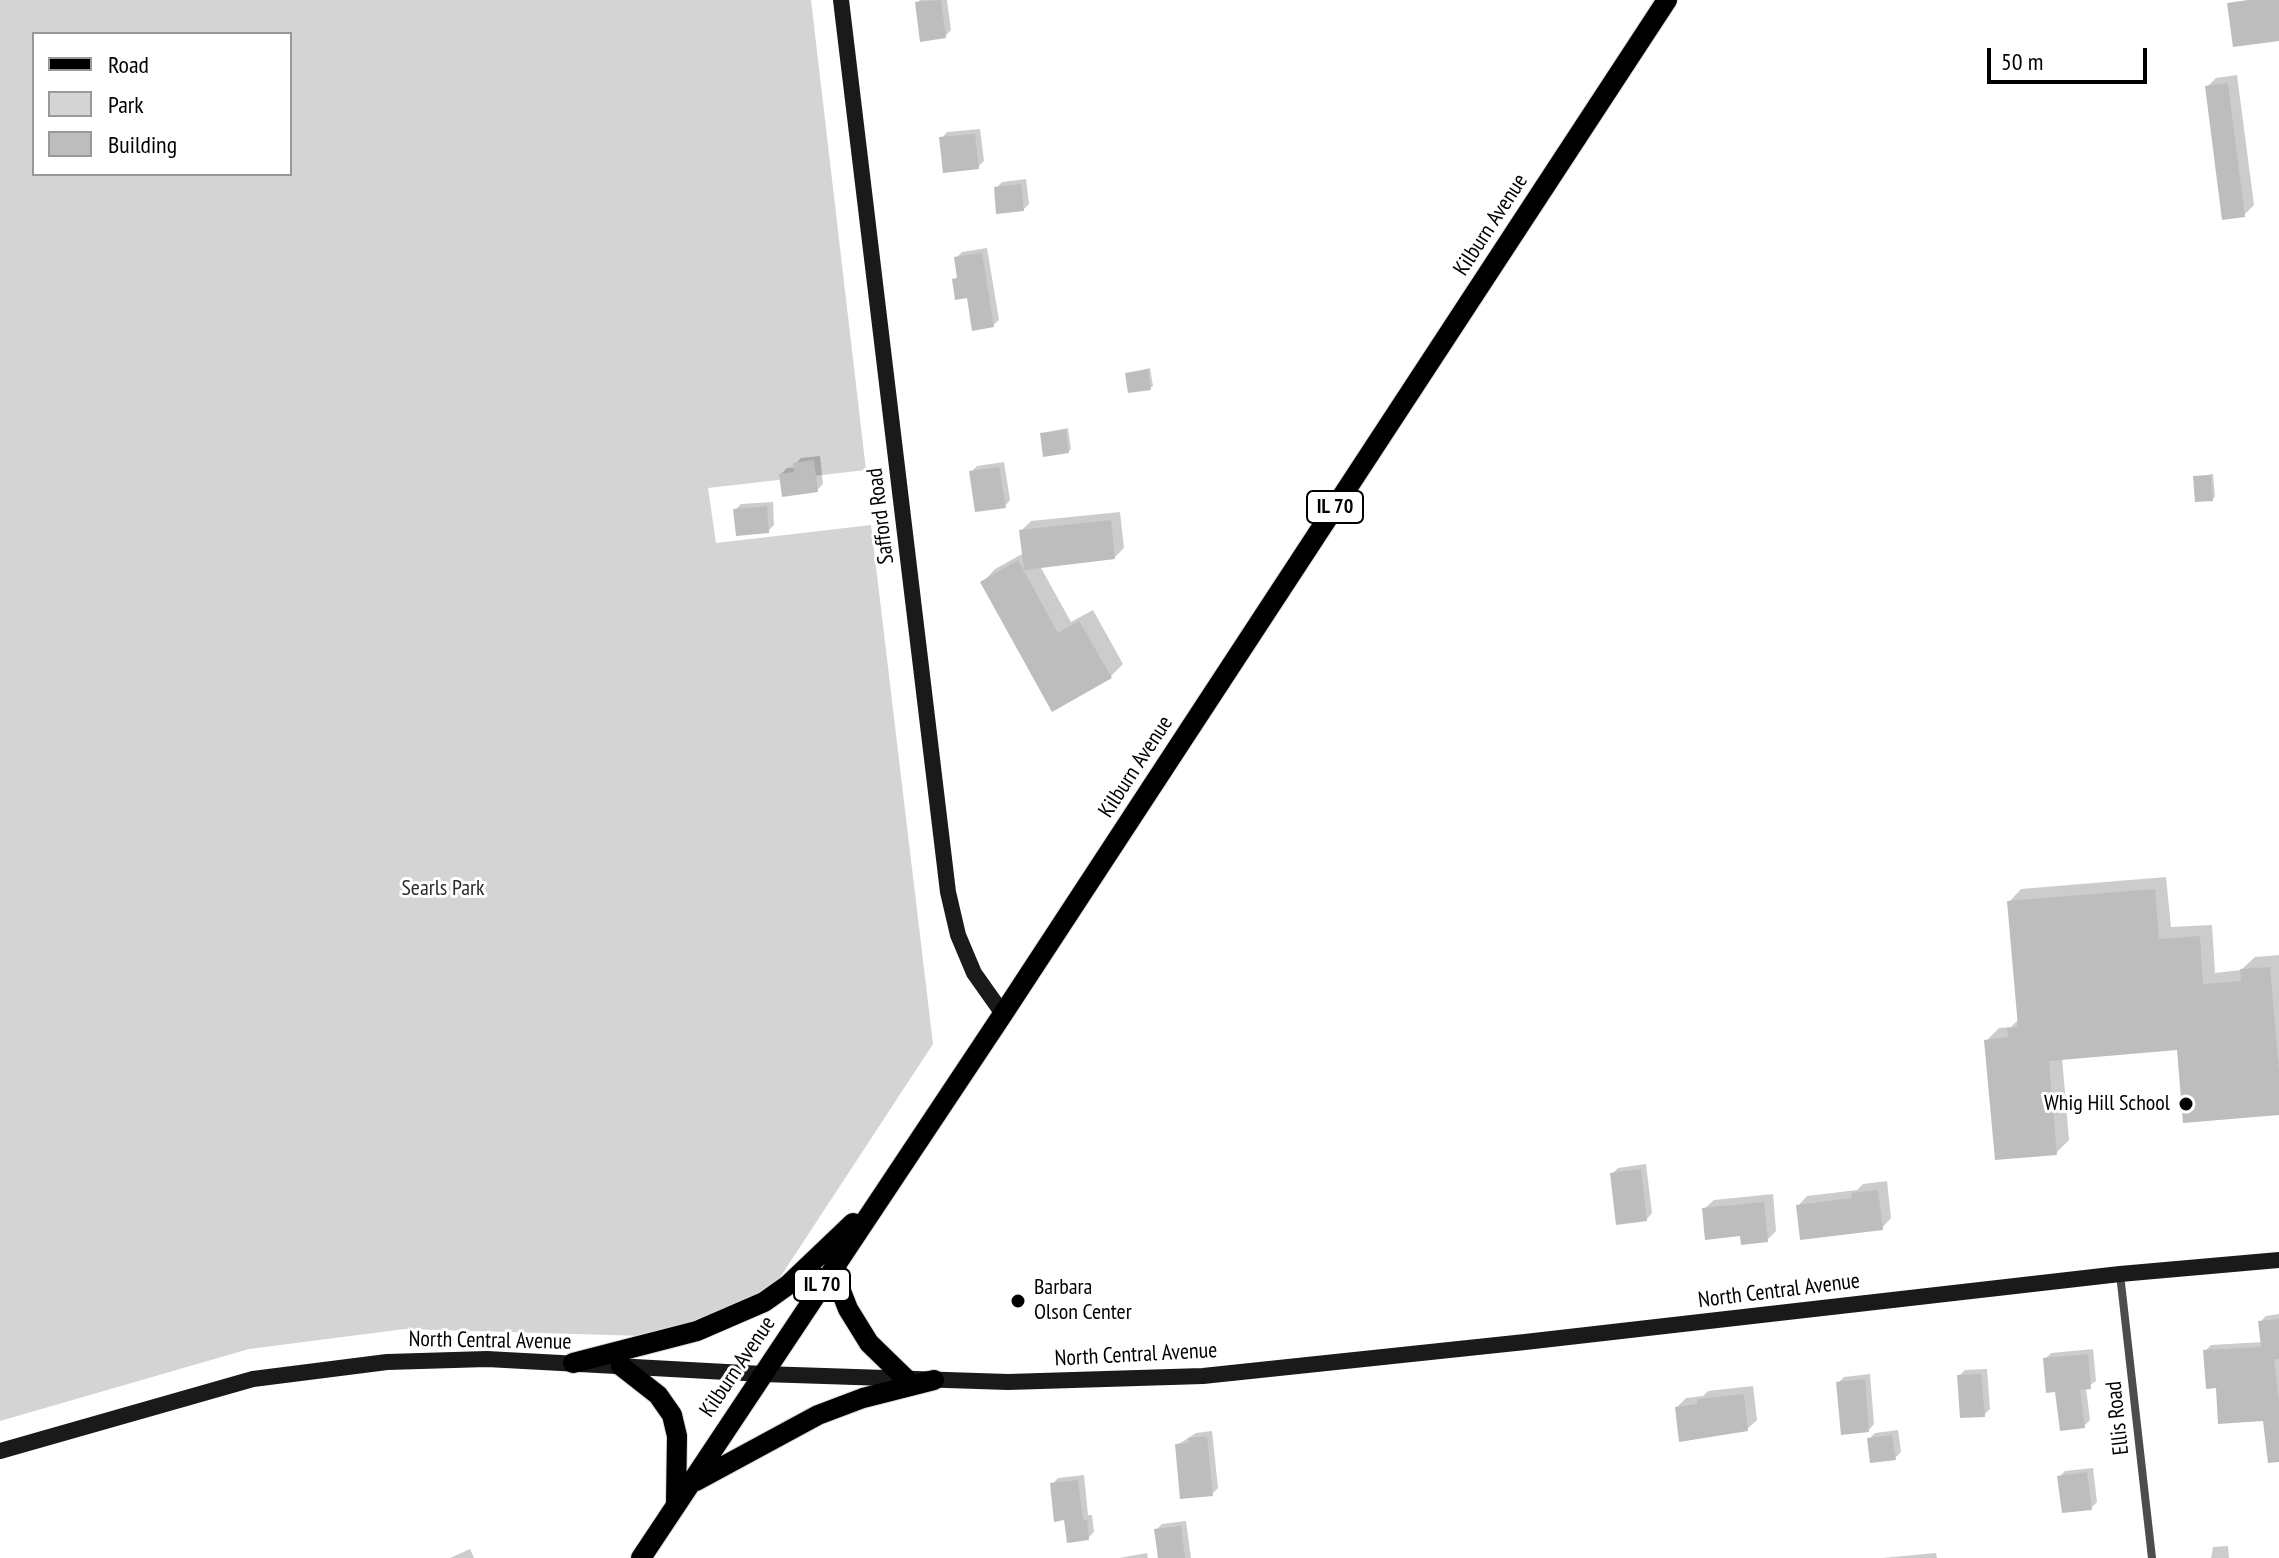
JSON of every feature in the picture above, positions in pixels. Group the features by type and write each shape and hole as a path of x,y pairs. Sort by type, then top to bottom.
{"main road":[{"name":"Safford Road","path":"841,0 948,892 958,935 974,973 1003,1014"},
{"name":"Kilburn Avenue","path":"641,1558 1003,1014 1667,0"},
{"path":"573,1363 697,1331 764,1302 788,1285 882,1195"},
{"name":"North Central Avenue","path":"0,1451 253,1379 387,1362 487,1359 763,1374 1008,1382 1203,1376 2120,1274 2279,1260"},
{"path":"836,1264 839,1286 848,1309 869,1343 906,1379"},
{"path":"621,1366 658,1395 672,1415 677,1436 676,1505"},
{"path":"689,1485 818,1415 863,1398 934,1380"}],"street":[{"name":"Ellis Road","path":"2120,1274 2152,1558"}],"green space":[{"name":"Searls Park","path":"0,0 811,0 866,470 708,488 716,543 871,525 933,1044 779,1279 724,1319 644,1336 405,1329 249,1349 0,1421"}],"building":[{"path":"941,0 946,38 920,42 915,2"},
{"path":"2279,0 2279,41 2233,47 2227,3"},
{"path":"2228,83 2245,217 2222,220 2205,86"},
{"path":"975,134 979,169 943,173 939,137"},
{"path":"1021,184 1024,211 996,214 994,187"},
{"path":"982,253 994,327 972,331 967,298 955,300 952,279 957,278 954,257"},
{"path":"1148,369 1151,390 1128,393 1125,373"},
{"path":"1066,430 1069,453 1043,457 1040,433"},
{"path":"814,460 818,492 782,497 779,474 794,472 793,463"},
{"path":"999,467 1006,508 975,512 969,471"},
{"path":"2211,475 2213,501 2195,502 2193,476"},
{"path":"767,506 769,533 736,536 733,509"},
{"path":"1111,520 1115,559 1024,570 1019,530"},
{"path":"1018,560 1058,633 1079,621 1112,678 1052,712 980,582"},
{"path":"2155,889 2159,939 2200,936 2203,984 2241,981 2240,969 2270,967 2279,1070 2279,1115 2183,1123 2177,1050 2049,1061 2057,1155 1995,1160 1984,1040 2008,1037 2007,1028 2018,1027 2007,901"},
{"path":"1641,1169 1647,1221 1616,1225 1610,1173"},
{"path":"1878,1190 1883,1230 1800,1240 1796,1205 1852,1198 1851,1193"},
{"path":"1764,1202 1768,1242 1741,1245 1740,1236 1705,1240 1702,1208"},
{"path":"2279,1319 2279,1359 2274,1359 2279,1402 2279,1462 2268,1463 2263,1421 2218,1424 2216,1388 2206,1389 2203,1350 2261,1347 2258,1321"},
{"path":"2088,1354 2091,1389 2080,1390 2085,1428 2060,1431 2055,1392 2046,1393 2043,1358"},
{"path":"1981,1374 1985,1417 1960,1418 1957,1375"},
{"path":"1865,1379 1869,1432 1841,1435 1836,1382"},
{"path":"1744,1394 1748,1431 1679,1442 1675,1407 1697,1404 1697,1399"},
{"path":"1892,1435 1896,1460 1870,1463 1867,1438"},
{"path":"1207,1436 1213,1496 1180,1499 1175,1444 1189,1443 1188,1438"},
{"path":"2087,1472 2092,1510 2062,1513 2057,1476"},
{"path":"1078,1480 1089,1540 1067,1543 1064,1520 1054,1522 1050,1483"},
{"path":"1181,1526 1185,1558 1158,1558 1154,1529"}],"place":[{"name":"Whig Hill School","path":"2186,1104"},
{"name":"Barbara Olson Center","path":"1018,1301"}]}
